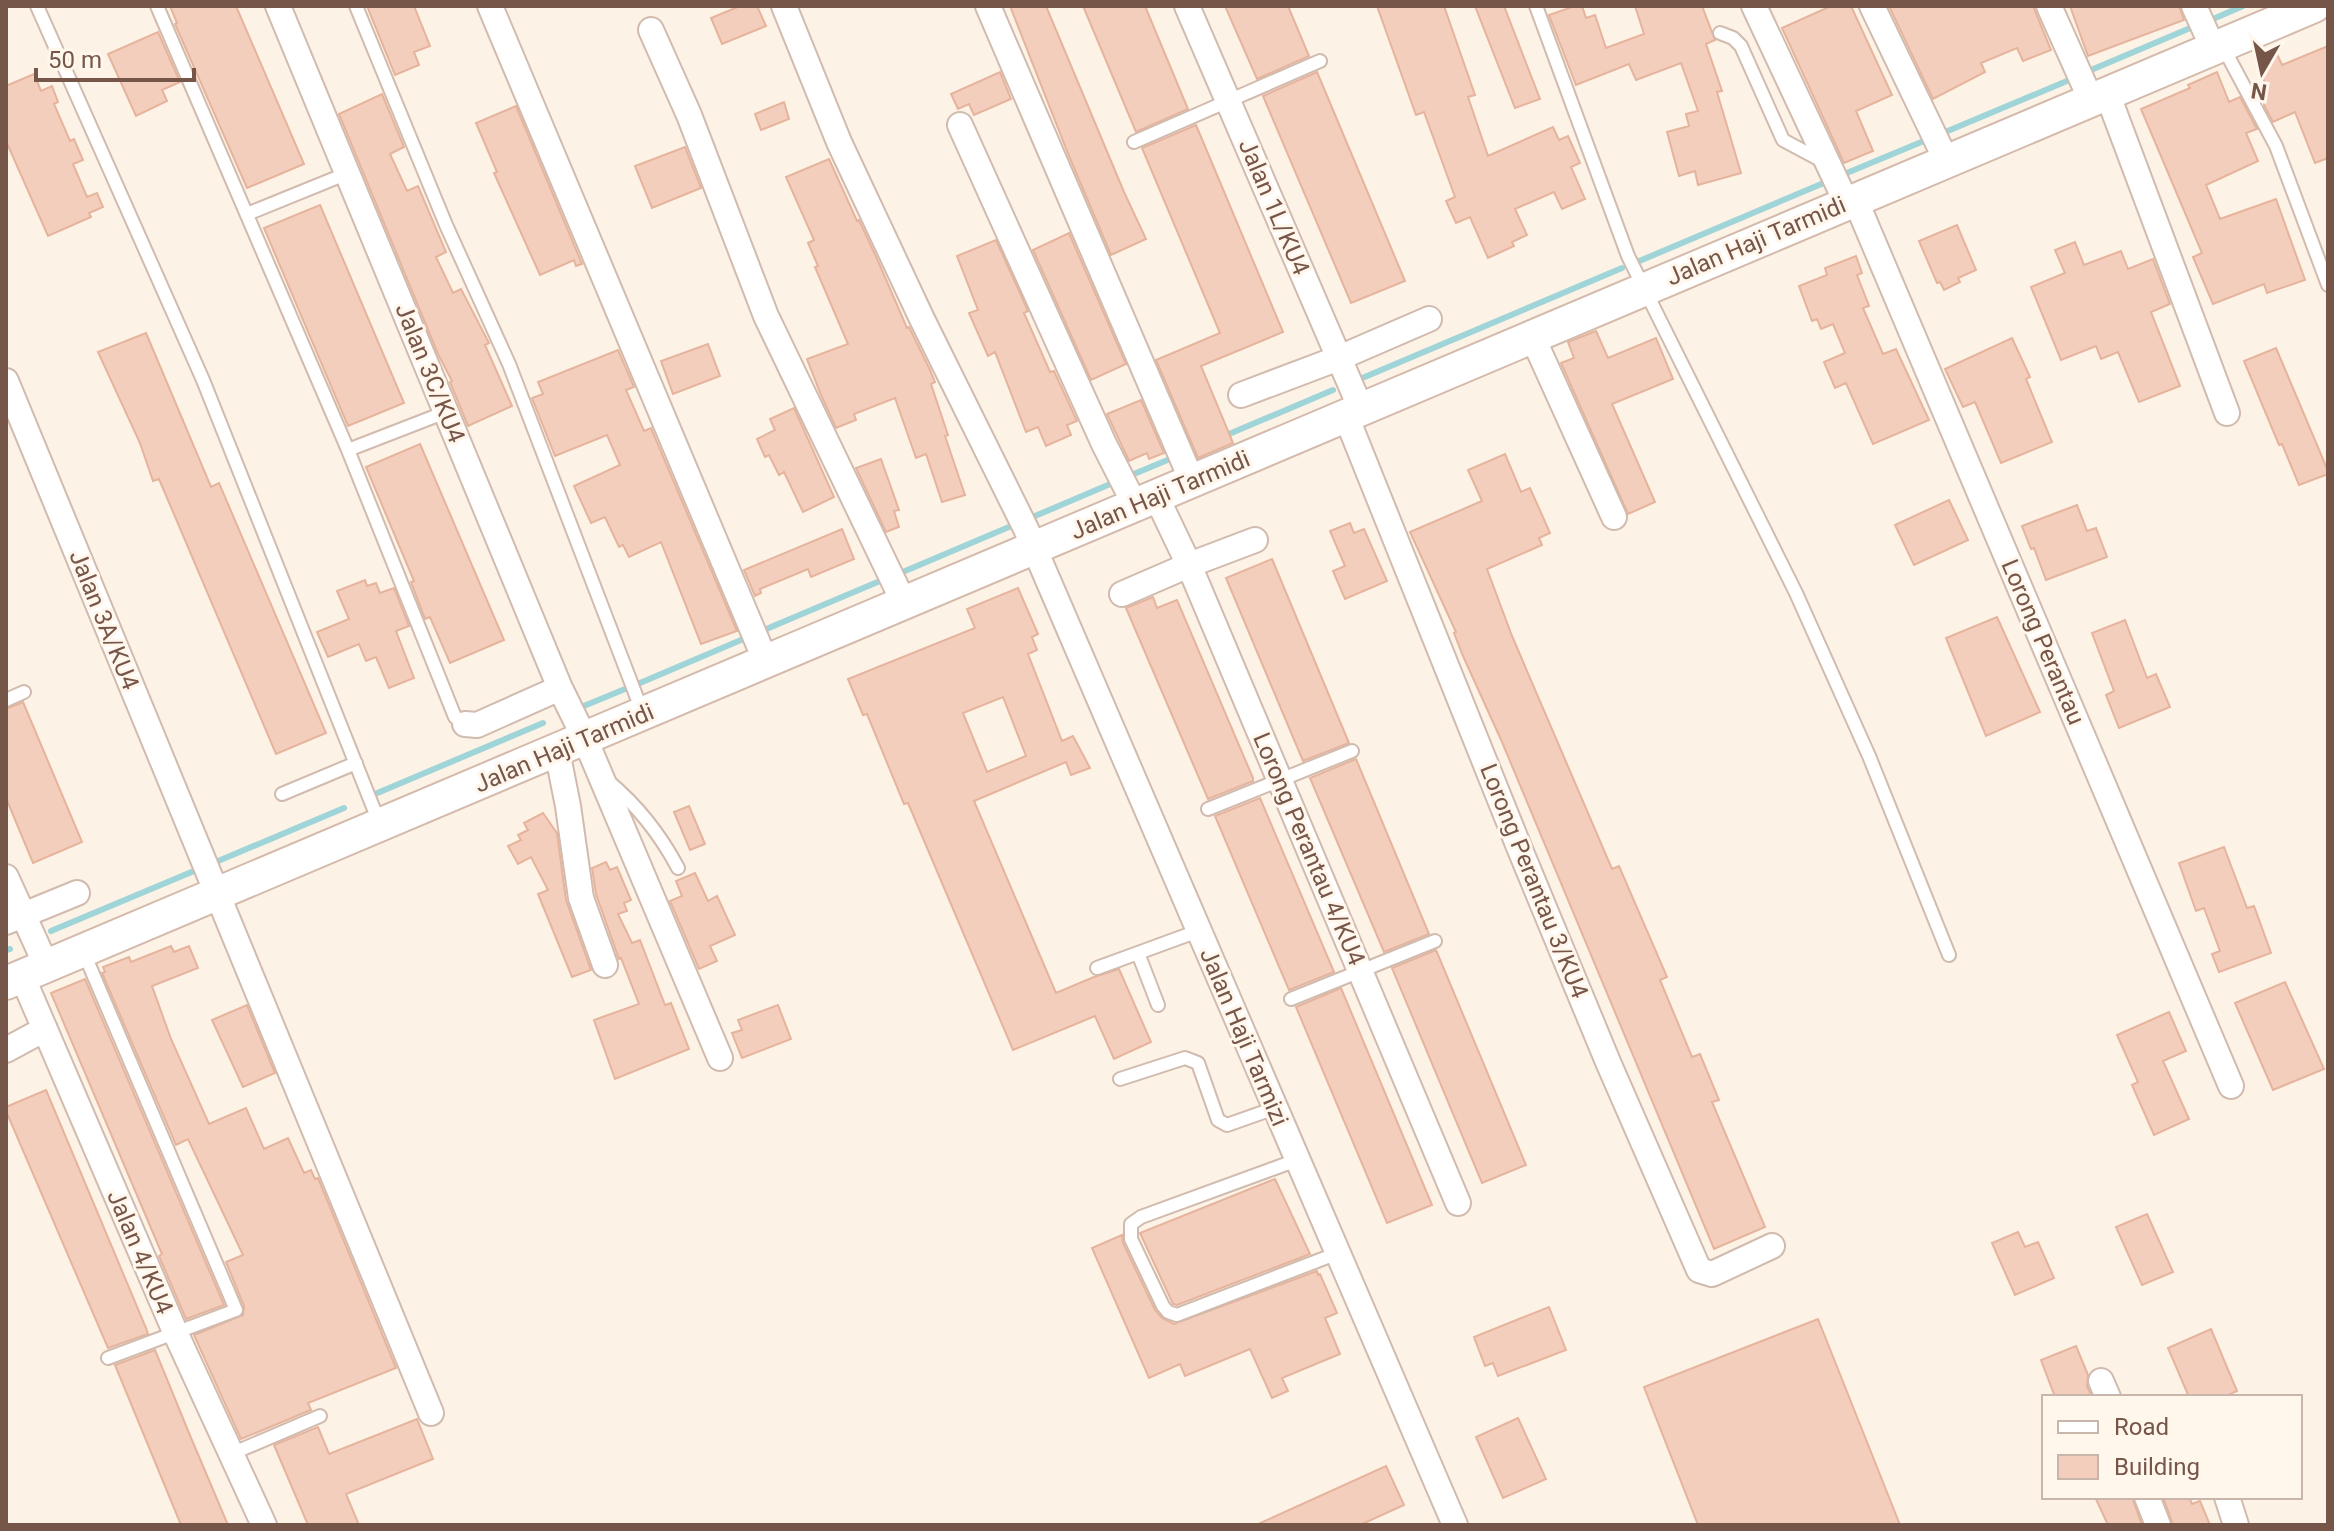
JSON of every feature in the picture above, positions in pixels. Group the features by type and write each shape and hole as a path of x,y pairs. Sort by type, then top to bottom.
{"street":[{"name":"Jalan 3C/KU4","path":"278,6 560,688 571,745"},
{"path":"490,6 766,662"},
{"name":"Jalan Haji Tarmizi","path":"784,6 839,142 922,319 1007,487 1455,1525"},
{"path":"988,6 1192,481"},
{"name":"Jalan 1L/KU4","path":"1187,6 1339,358 1353,413"},
{"name":"Lorong Perantau","path":"1754,6 1848,198 2231,1086"},
{"path":"1872,6 1946,160"},
{"path":"2049,6 2073,59 2094,92 2227,413"},
{"name":"Jalan Haji Tarmidi","path":"25,975 82,950 209,875 381,826 766,662 900,595 1032,549 1533,338 1848,198 1946,160 2094,92 2214,43 2259,16 2314,6"},
{"path":"2195,8 2214,43"},
{"path":"651,30 689,115 766,316 900,595"},
{"name":"Lorong Perantau 4/KU4","path":"960,125 1104,444 1189,565 1458,1203"},
{"path":"1241,395 1339,358 1429,319"},
{"path":"1533,338 1614,517"},
{"name":"Jalan 3A/KU4","path":"6,381 431,1413"},
{"name":"Lorong Perantau 3/KU4","path":"1353,413 1519,847 1699,1270 1712,1274 1772,1246"},
{"path":"1122,594 1255,540"},
{"path":"465,724 477,725 560,688"},
{"path":"571,745 598,772 720,1058"},
{"path":"571,745 568,806 581,898 605,965"},
{"name":"Jalan 4/KU4","path":"6,877 25,975 45,1029 176,1334 264,1525"},
{"path":"14,918 77,893"},
{"path":"6,1050 45,1029"},
{"path":"2148,1499 2158,1525"},
{"path":"2228,1499 2236,1525"}],"lane":[{"path":"37,6 203,380 381,826"},
{"path":"157,6 348,450 455,717 465,724"},
{"path":"356,6 446,225 509,364 643,714"},
{"path":"1536,6 1602,188 1644,289 1796,593 1869,756 1949,955"},
{"path":"1720,33 1733,38 1741,46 1783,140 1829,164"},
{"path":"2214,43 2276,146 2328,285"},
{"path":"1134,142 1320,61"},
{"path":"247,214 348,173"},
{"path":"348,450 446,412"},
{"path":"6,700 24,692"},
{"path":"1208,809 1352,751"},
{"path":"282,794 356,763"},
{"path":"598,772 629,799 661,836 678,868"},
{"path":"1097,968 1198,931"},
{"path":"1291,999 1435,941"},
{"path":"82,950 236,1310 108,1358"},
{"path":"1138,953 1158,1005"},
{"path":"1120,1079 1185,1058 1198,1063 1218,1120 1227,1125 1275,1108"},
{"path":"1297,1160 1141,1217 1131,1224 1131,1239 1163,1306 1177,1315 1338,1253"},
{"path":"231,1454 320,1416"}],"building":[{"path":"170,6 236,6 304,164 247,188 175,24"},
{"path":"367,6 414,6 430,46 414,52 419,65 395,75"},
{"path":"740,6 757,6 766,26 722,44 711,18"},
{"path":"1010,6 1046,6 1146,239 1111,255"},
{"path":"1083,6 1145,6 1188,109 1136,132"},
{"path":"1225,6 1288,6 1309,56 1257,79"},
{"path":"1377,6 1444,6 1475,95 1468,97 1488,156 1553,127 1559,140 1568,136 1580,163 1571,167 1585,199 1562,209 1554,192 1515,209 1527,235 1512,242 1514,246 1488,258 1470,217 1456,223 1446,201 1455,197 1424,112 1416,115"},
{"path":"1475,6 1504,6 1540,99 1515,108"},
{"path":"1582,6 1586,18 1595,15 1606,48 1644,34 1635,6 1702,6 1715,40 1706,44 1722,91 1717,92 1741,173 1698,185 1695,171 1679,176 1667,132 1689,126 1686,114 1698,111 1681,63 1636,80 1629,64 1576,85 1549,15"},
{"path":"1831,6 1851,6 1892,95 1856,111 1873,151 1844,163 1782,28"},
{"path":"1889,6 2033,6 2051,50 2023,61 2017,48 1981,63 1985,72 1933,99"},
{"path":"2070,6 2179,6 2184,20 2088,56"},
{"path":"158,32 180,82 162,90 167,101 136,116 108,54"},
{"path":"2328,46 2328,158 2315,163 2295,112 2273,122 2256,90 2266,85 2256,63 2277,54 2282,65"},
{"path":"1000,72 1011,99 974,115 969,104 958,109 951,94"},
{"path":"1317,72 1405,281 1351,303 1263,96"},
{"path":"2217,72 2229,102 2240,97 2257,129 2246,133 2258,161 2206,185 2220,219 2276,199 2305,280 2267,293 2264,284 2213,304 2193,257 2202,253 2141,109 2190,88 2188,85"},
{"path":"34,74 41,91 52,86 58,102 54,104 70,141 74,139 83,160 73,164 87,197 97,193 103,207 89,213 91,217 48,236 6,141 6,86"},
{"path":"382,94 404,147 390,154 407,191 418,186 446,252 436,257 453,293 461,289 489,343 485,345 512,406 468,426 452,381 339,114"},
{"path":"784,102 789,119 761,130 755,114"},
{"path":"516,106 582,264 576,266 574,260 540,275 494,173 497,172 476,123"},
{"path":"1196,125 1283,332 1201,366 1233,443 1198,458 1156,360 1220,333 1142,148"},
{"path":"685,147 701,188 652,208 635,166"},
{"path":"829,159 935,382 931,384 965,495 942,502 926,454 916,458 895,398 854,414 856,420 836,428 821,395 807,359 848,344 815,267 818,266 808,243 814,240 786,177"},
{"path":"320,205 404,403 348,426 264,228"},
{"path":"1957,225 1976,270 1958,278 1960,282 1944,290 1940,282 1937,283 1919,241"},
{"path":"1069,233 1126,364 1091,380 1033,250"},
{"path":"996,240 1028,311 1024,313 1050,372 1054,371 1077,421 1067,425 1071,435 1046,446 1038,427 1026,432 995,352 988,356 969,313 978,310 957,256"},
{"path":"2075,242 2084,265 2121,251 2128,269 2153,259 2170,304 2151,312 2180,386 2139,402 2118,352 2101,359 2096,346 2061,360 2031,287 2065,273 2055,250"},
{"path":"1856,256 1862,273 1857,275 1869,306 1863,308 1883,354 1896,349 1929,420 1873,444 1846,383 1835,388 1824,362 1845,353 1833,324 1821,329 1817,319 1812,321 1799,286 1827,275 1825,268"},
{"path":"1596,331 1608,358 1656,338 1673,379 1612,404 1655,502 1628,514 1561,363 1574,358 1568,342"},
{"path":"146,333 211,487 219,483 326,733 276,754 159,479 153,481 140,443 98,352"},
{"path":"2012,338 2030,377 2026,379 2052,442 2001,463 1975,402 1963,407 1945,369"},
{"path":"708,344 720,376 673,394 661,361"},
{"path":"2276,348 2328,471 2328,474 2299,485 2244,361"},
{"path":"618,350 634,387 626,390 644,431 651,428 737,631 701,644 661,542 629,557 623,545 619,547 605,517 591,523 574,486 620,465 607,435 555,456 532,398 543,394 538,382"},
{"path":"1141,400 1164,453 1149,459 1147,453 1129,461 1107,414"},
{"path":"794,408 834,497 803,512 784,472 779,475 769,455 765,457 757,439 775,430 770,419"},
{"path":"420,444 504,640 450,663 430,617 425,619 411,582 414,581 366,467"},
{"path":"1505,454 1521,492 1530,488 1550,533 1539,538 1542,545 1487,569 1512,636 1612,869 1619,866 1667,977 1660,980 1692,1057 1700,1054 1719,1100 1712,1102 1765,1227 1714,1249 1463,656 1456,632 1410,532 1482,501 1468,470"},
{"path":"881,459 899,510 894,511 899,527 886,532 856,468"},
{"path":"1949,500 1968,540 1914,565 1895,525"},
{"path":"2077,505 2087,531 2096,528 2107,557 2046,580 2022,526"},
{"path":"1350,523 1354,533 1364,529 1387,581 1345,599 1333,571 1345,566 1330,531"},
{"path":"842,529 854,559 811,577 808,569 760,589 761,593 755,596 744,570"},
{"path":"1272,559 1349,743 1303,761 1226,578"},
{"path":"365,580 367,586 376,583 380,593 394,588 409,626 396,631 414,678 389,688 376,657 366,661 359,644 328,657 317,632 349,619 337,591"},
{"path":"1018,588 1038,634 1032,637 1037,650 1028,654 1062,741 1073,736 1090,768 1071,775 1066,762 974,801 1056,993 1119,969 1151,1042 1114,1059 1095,1016 1013,1050 908,803 904,804 867,714 863,715 848,679 975,628 967,609","holes":["1003,697 1026,756 987,772 963,713"]},
{"path":"1153,597 1157,608 1177,600 1253,781 1208,799 1126,608"},
{"path":"1997,617 2040,712 1986,736 1946,638"},
{"path":"2125,620 2147,678 2156,674 2170,707 2119,728 2106,695 2114,691 2092,633"},
{"path":"23,702 82,842 33,863 6,798 6,709"},
{"path":"1356,759 1429,934 1384,952 1310,778"},
{"path":"1260,798 1334,972 1289,990 1215,816"},
{"path":"689,806 705,844 690,850 674,812"},
{"path":"543,813 557,833 566,900 591,970 572,977 538,894 548,890 531,857 518,864 508,846 521,840 518,835 528,830 524,823"},
{"path":"2224,847 2247,908 2254,906 2271,953 2219,972 2212,954 2220,951 2204,908 2196,911 2179,863"},
{"path":"606,862 610,870 617,867 631,900 624,903 627,911 618,914 632,943 640,940 665,1005 671,1003 689,1049 615,1079 594,1020 639,1004 596,894 592,868"},
{"path":"695,873 708,901 717,896 735,935 710,946 717,961 699,969 670,901 682,896 676,881"},
{"path":"171,946 174,952 189,946 198,968 152,986 171,1039 209,1124 246,1108 264,1149 288,1138 304,1173 311,1170 315,1179 318,1178 396,1368 308,1403 311,1410 241,1439 194,1335 243,1315 244,1306 226,1262 243,1255 188,1139 176,1145 102,973 105,972 103,967 129,957 131,962"},
{"path":"1436,950 1526,1165 1482,1183 1392,968"},
{"path":"85,979 224,1305 186,1319 159,1256 162,1254 51,993"},
{"path":"2285,982 2324,1069 2273,1090 2235,1003"},
{"path":"1341,988 1432,1205 1387,1223 1296,1007"},
{"path":"247,1005 275,1073 243,1087 212,1020"},
{"path":"778,1005 791,1039 742,1058 732,1033 742,1030 738,1020"},
{"path":"2169,1012 2186,1051 2163,1061 2189,1119 2154,1135 2132,1085 2138,1082 2117,1035"},
{"path":"46,1090 148,1334 108,1348 6,1111 6,1107"},
{"path":"1275,1179 1310,1254 1173,1304 1140,1233"},
{"path":"2147,1214 2173,1272 2142,1285 2116,1227"},
{"path":"2018,1232 2025,1247 2038,1242 2054,1278 2015,1295 1992,1243"},
{"path":"1122,1235 1155,1310 1174,1324 1317,1271 1337,1313 1325,1318 1340,1354 1282,1378 1288,1391 1272,1398 1250,1349 1185,1376 1180,1364 1149,1378 1092,1248"},
{"path":"1549,1307 1566,1350 1498,1376 1493,1363 1485,1366 1474,1337"},
{"path":"1818,1319 1900,1525 1698,1525 1644,1387"},
{"path":"2211,1329 2237,1391 2228,1395 2188,1395 2168,1348"},
{"path":"2076,1346 2088,1375 2087,1386 2091,1395 2054,1395 2041,1360"},
{"path":"155,1350 228,1525 181,1525 115,1365"},
{"path":"1518,1418 1546,1479 1503,1498 1476,1437"},
{"path":"417,1419 433,1459 346,1494 359,1525 308,1525 274,1445 318,1427 329,1454"},
{"path":"1386,1466 1404,1505 1360,1525 1256,1525"},
{"path":"2096,1499 2133,1499 2142,1525 2108,1525"},
{"path":"2164,1499 2190,1499 2192,1504 2200,1501 2210,1525 2173,1525"}],"waterway":[{"path":"2206,22 2243,6"},
{"path":"2084,73 2195,26"},
{"path":"1943,133 2074,78"},
{"path":"1842,175 1931,138"},
{"path":"1637,262 1826,182"},
{"path":"1360,379 1622,268"},
{"path":"1222,437 1333,390"},
{"path":"1129,476 1170,459"},
{"path":"1028,519 1115,482"},
{"path":"898,574 1016,524"},
{"path":"764,630 887,578"},
{"path":"640,683 748,637"},
{"path":"579,708 625,689"},
{"path":"375,794 543,723"},
{"path":"211,864 344,808"},
{"path":"51,931 201,868"},
{"path":"6,950 10,949"}]}
